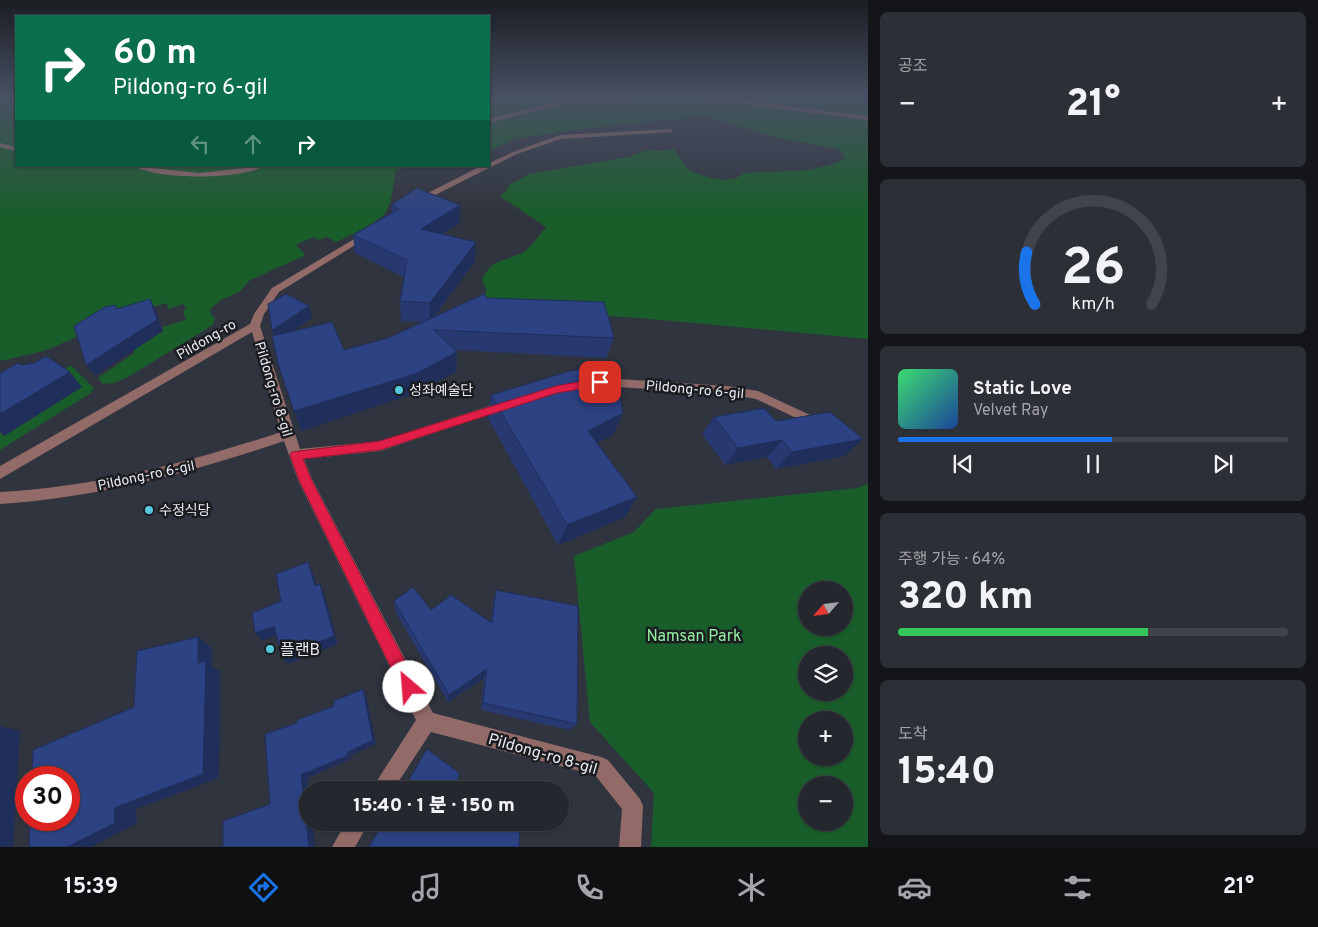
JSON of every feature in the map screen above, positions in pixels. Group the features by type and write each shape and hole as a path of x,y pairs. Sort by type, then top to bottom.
{"street":[{"path":"490,165 515,152 560,137 569,137"},
{"path":"0,145 15,149"},
{"path":"141,167 171,174 197,176 229,173 256,167"},
{"path":"406,208 486,167"},
{"name":"Pildong-ro","path":"0,474 255,326 259,314 276,290 375,230"},
{"name":"Pildong-ro 8-gil","path":"255,326 288,434 305,480 427,721 601,767 633,806 630,847"},
{"name":"Pildong-ro 6-gil","path":"592,384 600,382 727,390 758,396 815,422 829,432"},
{"path":"296,455 380,446 515,402"},
{"name":"Pildong-ro 6-gil","path":"0,498 35,496 146,476 210,461 288,434"},
{"path":"387,781 427,721"},
{"path":"343,847 353,831"}],"green space":[{"path":"0,137 15,137 15,167 409,167 396,170 388,208 377,220 336,242 327,237 318,240 314,237 296,245 305,254 304,256 250,280 239,292 221,300 211,308 210,312 215,319 213,325 128,377 114,383 103,384 98,378 134,353 135,336 142,338 163,332 162,327 186,320 183,311 186,310 184,304 168,309 167,303 106,319 84,334 44,351 0,361"},
{"path":"490,137 528,137 518,138 490,151"},
{"path":"773,137 868,137 868,339 639,318 560,313 477,303 487,291 482,280 490,268 494,264 525,251 546,227 500,196 507,190 509,185 529,174 628,157 647,150 662,151 674,149 688,170 724,180 738,177 744,173 809,170 836,163 845,158 838,149"},
{"path":"72,366 94,388 91,393 0,450 0,432 4,436 82,387 0,383"},
{"name":"Namsan Park","path":"868,484 868,847 651,847 654,793 590,722 574,556 634,532 656,509 857,488"}],"building":[{"path":"417,188 460,205 421,229 476,242 430,303 400,301 407,260 353,235 399,209 391,205"},
{"path":"286,294 309,306 272,330 268,304"},
{"path":"484,294 487,298 604,302 614,338 434,330 457,352 415,374 294,411 279,367 272,336 332,322 344,350 388,338"},
{"path":"150,299 157,320 86,365 74,326 105,307 115,305 117,309"},
{"path":"46,356 70,372 0,414 0,373 18,363 21,365 34,363"},
{"path":"602,366 617,382 623,413 588,431 637,497 567,525 491,395 570,371"},
{"path":"764,408 776,421 830,412 863,439 792,452 782,440 738,448 714,417"},
{"path":"308,562 315,586 320,584 334,636 282,657 274,626 255,633 252,613 281,601 276,574"},
{"path":"413,587 431,610 451,595 492,623 496,590 578,606 577,724 483,703 487,669 449,695 394,601"},
{"path":"198,637 198,663 206,661 203,774 114,808 115,823 67,847 29,847 30,831 80,831 80,766 32,766 33,750 134,707 137,651"},
{"path":"363,689 373,740 348,752 347,756 301,775 302,781 299,781 299,831 307,831 309,847 219,847 223,845 223,821 270,804 265,734 297,723 297,720 334,706 334,701"},
{"path":"427,749 459,773 457,781 408,781"},
{"path":"379,831 520,831 519,847 369,847"}],"place":[{"name":"성좌예술단","path":"399,390"},
{"name":"수정식당","path":"149,510"},
{"name":"플랜B","path":"270,649"}],"route":[{"path":"409,687 305,480 296,455 380,446 556,390 600,382"}]}
